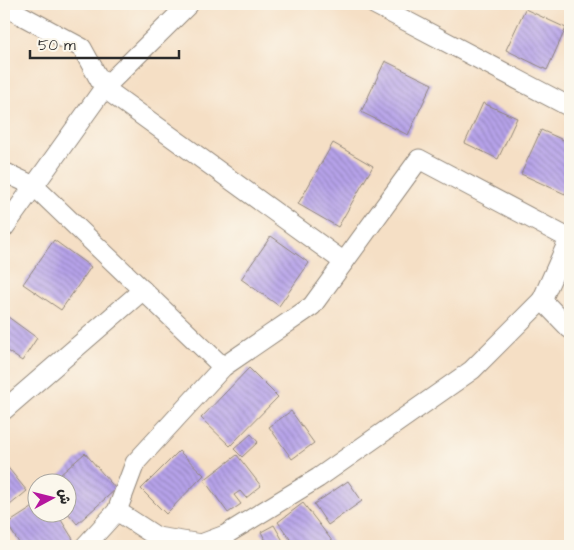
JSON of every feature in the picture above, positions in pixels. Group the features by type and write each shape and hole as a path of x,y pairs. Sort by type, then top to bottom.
{"street":[{"path":"4,228 104,88 189,4"},
{"path":"374,4 570,107"},
{"path":"4,6 82,48 104,88 344,262"},
{"path":"85,546 117,511 135,463 223,367 312,306 419,159 570,238 542,300 472,370 318,478 225,536 201,544 157,537 117,511"},
{"path":"4,172 34,186 223,367"},
{"path":"4,410 142,290"},
{"path":"542,300 570,329"}],"building":[{"path":"525,9 566,28 547,70 506,50"},
{"path":"385,61 432,84 408,135 361,112"},
{"path":"483,103 517,118 498,159 465,143"},
{"path":"541,130 570,143 570,182 565,194 521,174"},
{"path":"333,143 373,166 338,227 298,204"},
{"path":"271,236 309,263 279,306 241,279"},
{"path":"54,240 91,267 61,310 23,284"},
{"path":"4,314 37,338 22,361 4,349"},
{"path":"249,368 278,397 230,446 201,418"},
{"path":"291,411 314,443 292,459 269,427"},
{"path":"251,434 258,442 242,457 234,449"},
{"path":"179,451 204,475 166,514 141,489"},
{"path":"85,453 116,489 77,524 75,522 78,522 78,472 63,472"},
{"path":"237,455 261,486 246,498 240,491 234,495 241,504 228,513 204,480"},
{"path":"4,465 27,491 4,510"},
{"path":"348,481 362,501 328,525 314,504"},
{"path":"303,503 336,546 288,546 285,543 290,539 278,522"},
{"path":"28,510 28,522 62,522 73,539 62,546 21,546 7,524"},
{"path":"274,525 286,546 269,546 261,532"}]}
